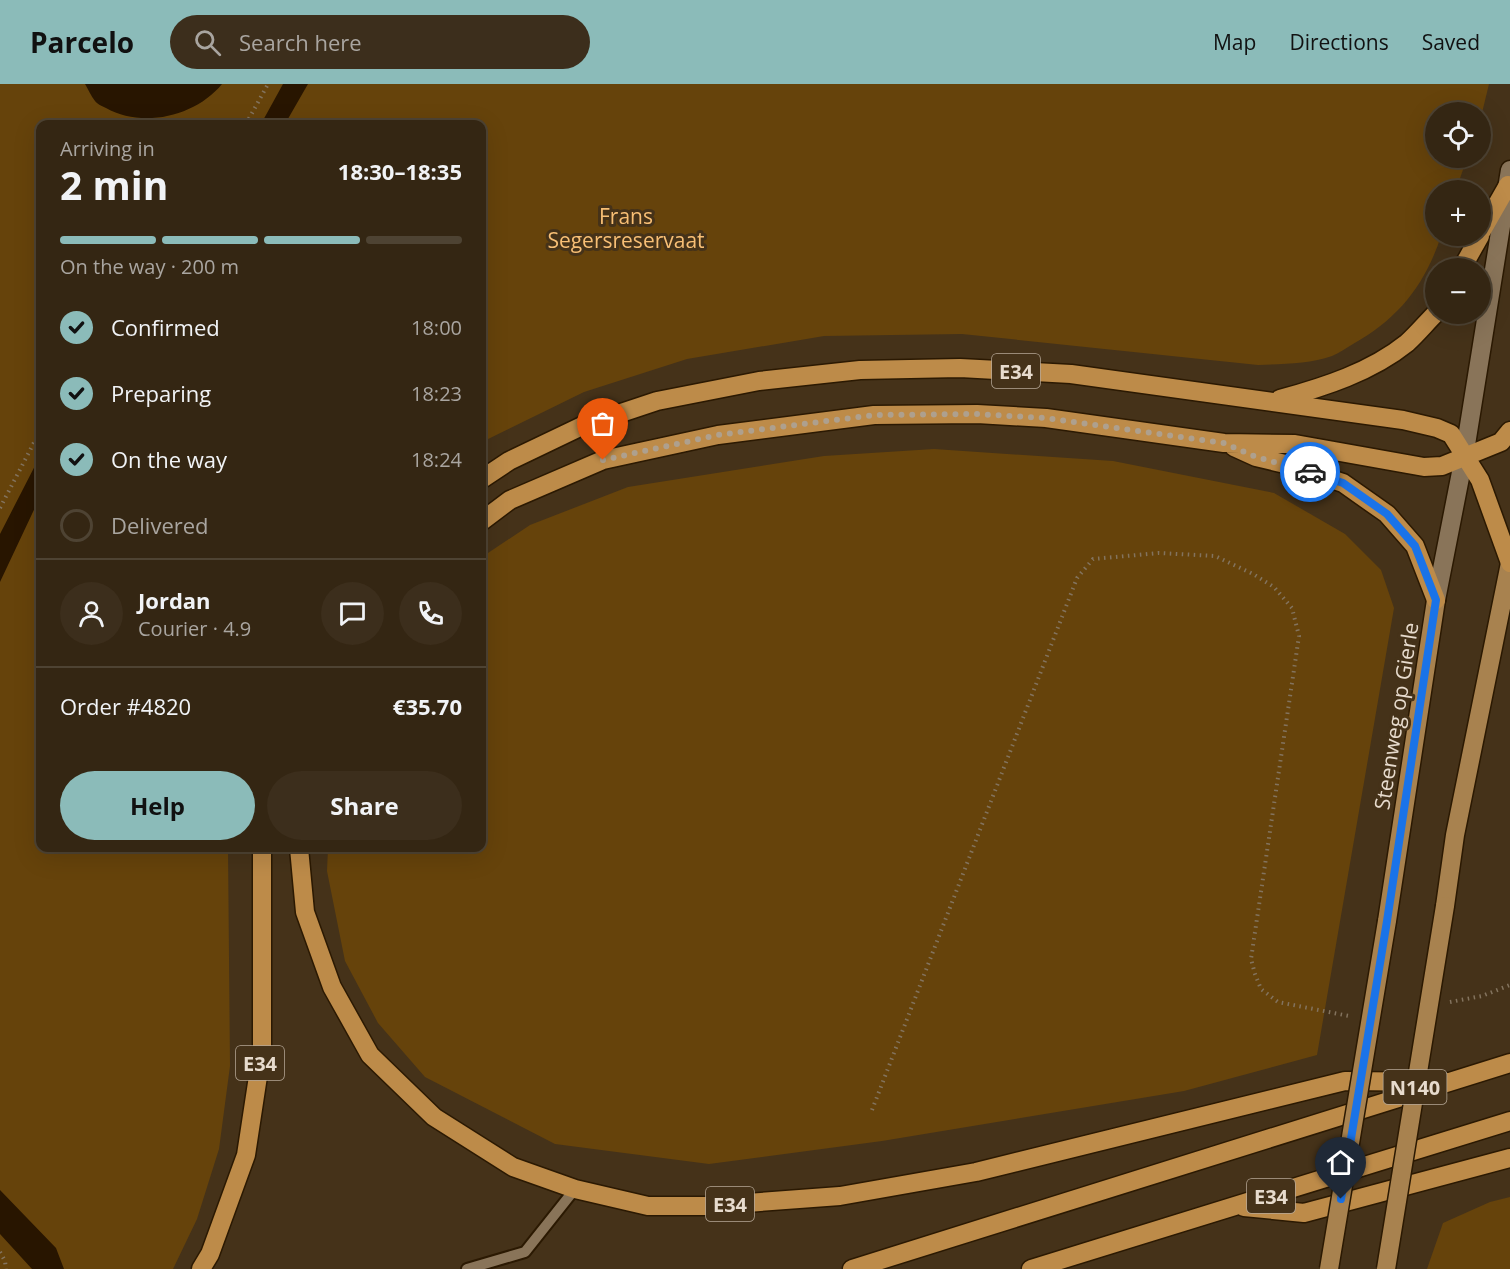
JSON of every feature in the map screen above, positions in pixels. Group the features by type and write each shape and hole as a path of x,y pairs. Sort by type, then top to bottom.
{"highway":[{"path":"1491,213 1509,177"},
{"name":"E34","path":"1272,401 1322,387 1376,364 1407,343 1425,324"},
{"name":"E34","path":"486,476 509,461 582,426 657,401 759,381 860,369 960,368 1071,374 1403,420 1437,428 1451,434 1480,480 1510,562"},
{"name":"E34","path":"486,518 510,501 603,460 718,435 874,415 977,414 1046,418 1224,443 1294,444 1424,467 1442,466 1501,442 1510,431"},
{"name":"E34","path":"1224,443 1256,457 1286,464 1343,483 1387,514 1415,546 1436,600"},
{"name":"E34","path":"201,1269 210,1254 246,1155 262,1050 262,852"},
{"name":"E34","path":"299,852 305,912 332,987 370,1055 434,1117 513,1167 575,1189 648,1206 706,1206 840,1196 976,1172 1345,1081 1447,1082"},
{"name":"E34","path":"852,1269 1510,1063"},
{"name":"E34","path":"1031,1269 1510,1121"},
{"name":"E34","path":"1236,1206 1304,1213 1510,1158"}],"main road":[{"name":"Steenweg op Gierle","path":"1329,1269 1387,921 1436,600 1464,457 1509,177"},
{"name":"N140","path":"1386,1269 1455,835 1510,562"}],"lane":[{"path":"467,1269 525,1252 575,1189"}],"path":[{"path":"248,120 268,84"},
{"path":"0,508 36,439"},
{"path":"872,1110 1077,579 1093,559 1159,554 1215,556 1274,587 1292,608 1299,636 1251,959 1261,989 1278,1002 1351,1017"},
{"path":"1449,1002 1482,996 1510,985"},
{"path":"0,1252 6,1269"}],"green space":[{"name":"Frans Segersreservaat","path":"0,84 1489,84 1485,102 1425,102 1425,168 1464,168 1459,180 1425,180 1425,246 1437,246 1432,258 1425,258 1425,273 1418,285 1396,312 1369,334 1332,356 1305,362 1258,365 962,334 824,336 687,359 584,392 486,440 486,120 36,120 36,852 228,852 230,1066 219,1149 197,1219 173,1269 0,1269"},
{"path":"934,449 1113,461 1274,493 1345,534 1381,570 1394,608 1317,1055 1184,1091 882,1141 709,1164 555,1144 425,1077 378,1023 345,961 327,871 328,852 486,852 486,554 530,525 628,487 824,456"},
{"path":"1510,1197 1510,1269 1427,1269 1443,1223 1490,1202"}],"shaded area":[{"path":"85,84 222,84 211,95 184,111 168,116 136,118 101,106 95,101"},
{"path":"283,84 308,84 287,120 263,120"},
{"path":"36,464 36,506 0,582 0,534"},
{"path":"0,1190 56,1248 64,1269 32,1269 0,1234"}],"way so far":[{"path":"603,460 718,435 874,415 977,414 1046,418 1224,443 1256,457 1310,472"}],"route":[{"path":"1310,472 1343,483 1387,514 1415,546 1436,600 1387,921 1341,1199"}]}
